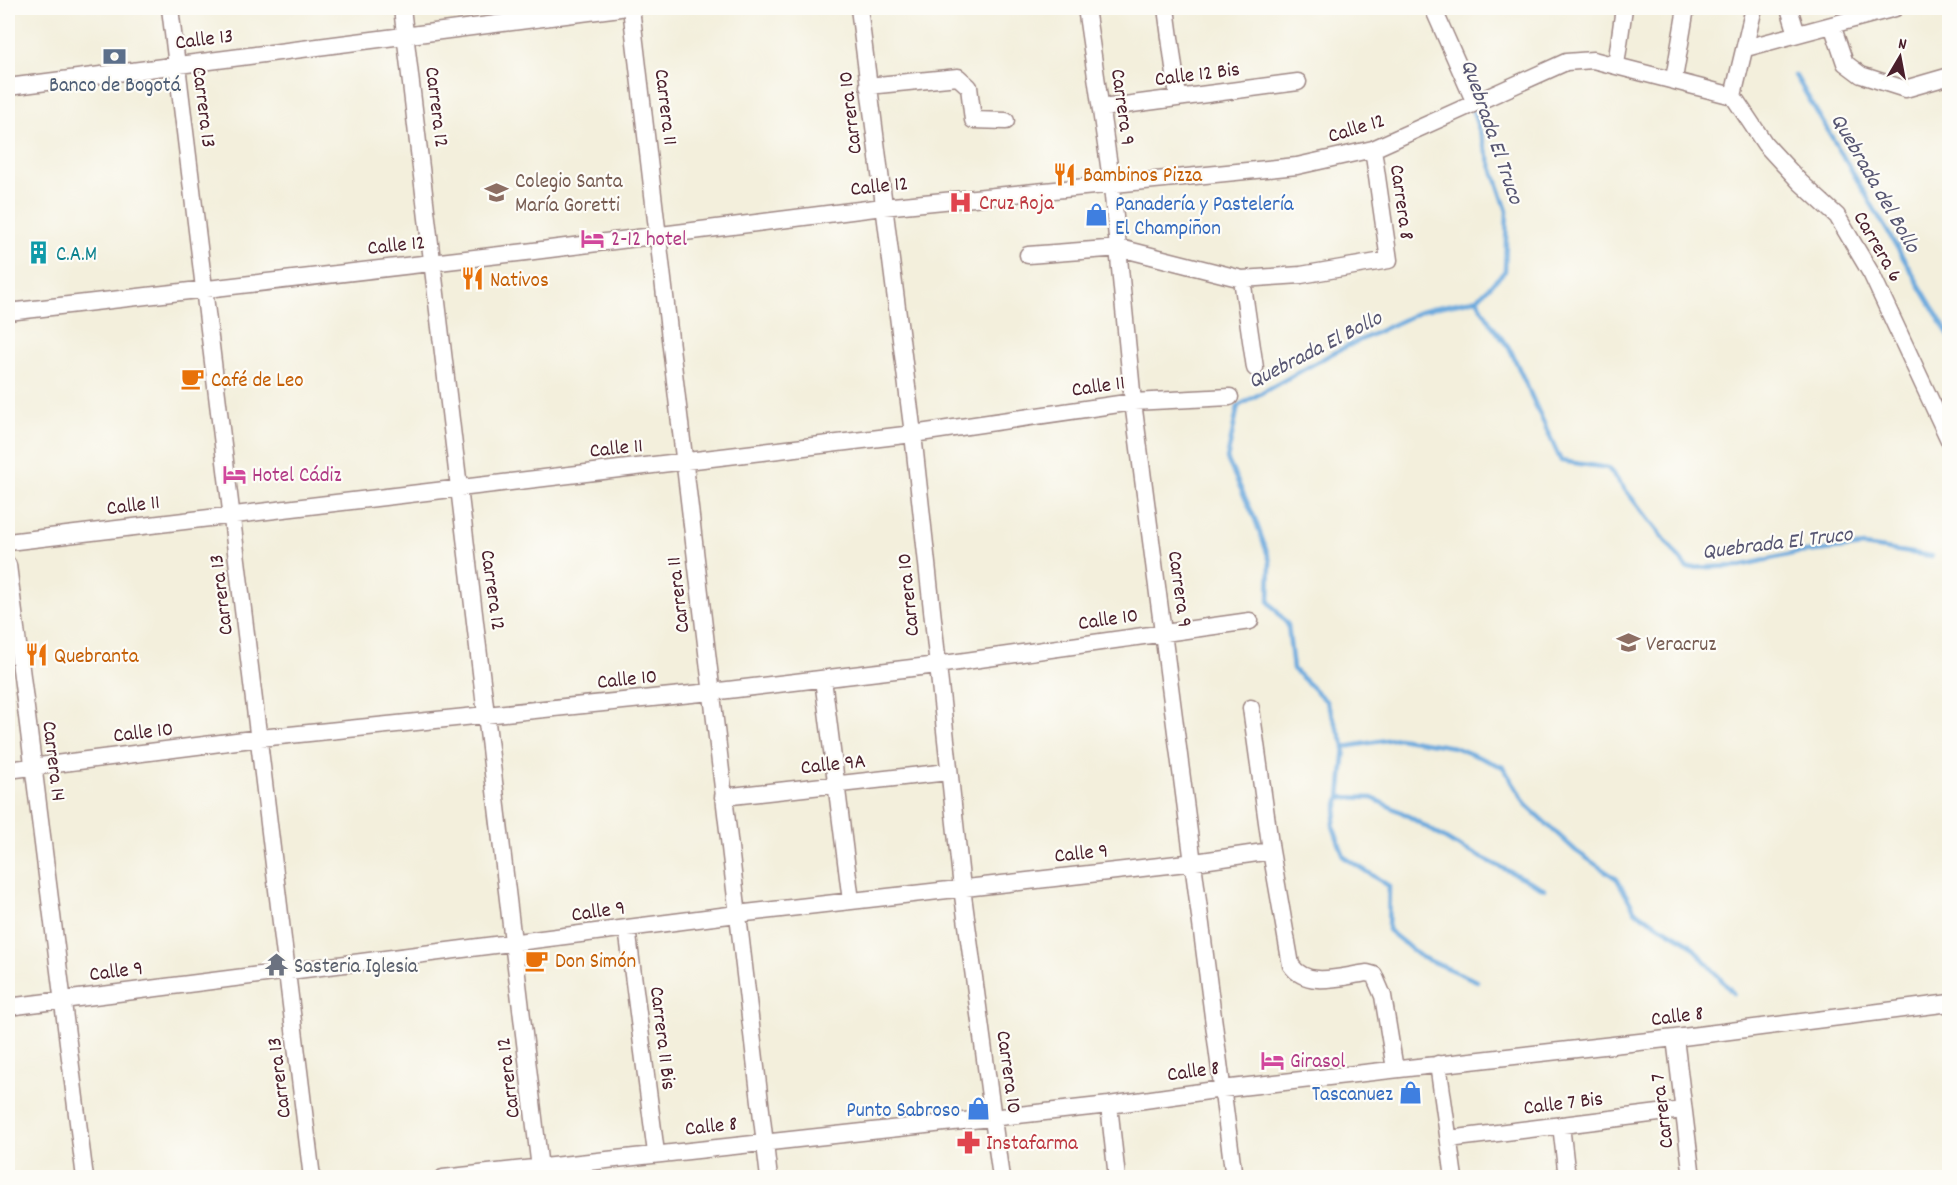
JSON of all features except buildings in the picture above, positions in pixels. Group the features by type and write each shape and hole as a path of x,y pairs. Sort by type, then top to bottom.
{"street":[{"name":"Carrera 13","path":"170,8 312,1178"},
{"name":"Carrera 12","path":"402,8 435,263 458,487 488,716 541,1173"},
{"name":"Calle 13","path":"8,87 620,8"},
{"name":"Carrera 11","path":"631,8 660,235 684,462 769,1178"},
{"name":"Carrera 10","path":"859,8 913,435 962,888 1001,1178"},
{"name":"Carrera 9","path":"1086,8 1102,108 1120,248 1133,402 1195,862 1233,1178"},
{"path":"1166,8 1179,98"},
{"path":"1433,8 1475,103"},
{"path":"1616,65 1624,8"},
{"path":"1674,79 1686,8"},
{"path":"1733,96 1754,8"},
{"path":"1789,8 1797,34"},
{"path":"1746,48 1895,8"},
{"path":"1832,25 1845,63 1861,75 1905,89 1950,76"},
{"name":"Calle 12","path":"8,312 435,263 883,207 1297,166 1373,150 1566,62 1593,60 1733,96"},
{"path":"868,86 958,77 969,87 973,120 978,122 1005,121"},
{"name":"Calle 12 Bis","path":"1102,108 1298,82"},
{"name":"Carrera 6","path":"1733,96 1766,144 1800,182 1837,216 1872,275 1950,442"},
{"name":"Carrera 8","path":"1242,279 1301,275 1389,260 1373,150"},
{"path":"1028,255 1120,248 1242,279 1256,368"},
{"name":"Calle 11","path":"8,542 913,435 1133,402 1230,397"},
{"name":"Carrera 14","path":"8,565 85,1178"},
{"name":"Calle 10","path":"8,770 260,738 488,716 823,679 1250,621"},
{"path":"823,679 851,901"},
{"path":"1251,708 1271,851 1291,965 1297,973 1314,980 1367,973 1374,975 1383,996 1395,1069"},
{"name":"Calle 9A","path":"723,797 948,772"},
{"name":"Calle 9","path":"8,1006 738,914 1195,862 1271,851"},
{"name":"Carrera 11 Bis","path":"627,928 656,1154"},
{"name":"Calle 8","path":"443,1178 541,1173 656,1154 1109,1105 1222,1089 1675,1038 1950,1003"},
{"name":"Carrera 7","path":"1675,1038 1692,1178"},
{"path":"1438,1064 1454,1178"},
{"path":"1109,1105 1117,1178"},
{"name":"Calle 7 Bis","path":"1449,1139 1683,1110"},
{"path":"1561,1125 1567,1178"}],"waterway":[{"name":"Quebrada del Bollo","path":"1795,75 1950,337"},
{"name":"Quebrada El Truco","path":"1472,109 1507,211 1505,271 1477,299 1491,324 1511,351 1561,461 1608,468 1687,568 1739,566 1796,553 1864,546 1932,556"},
{"name":"Quebrada El Bollo","path":"1477,299 1424,310 1333,353 1238,406 1227,459 1255,519 1270,561 1269,602 1288,625 1293,669 1326,701 1345,747 1398,738 1454,747 1503,767 1527,806 1576,851 1617,879 1635,911 1689,943 1733,993"},
{"path":"1345,747 1340,797 1372,798 1405,814 1454,844 1545,889"},
{"path":"1340,797 1333,826 1344,857 1389,886 1388,930 1421,957 1477,981"}],"place":[{"name":"Banco de Bogotá","path":"115,56"},
{"name":"Bambinos Pizza","path":"1065,174"},
{"name":"Colegio Santa María Goretti","path":"497,192"},
{"name":"Cruz Roja","path":"961,202"},
{"name":"Panadería y Pastelería El Champiñon","path":"1097,215"},
{"name":"2-12 hotel","path":"593,238"},
{"name":"C.A.M","path":"38,253"},
{"name":"Nativos","path":"472,279"},
{"name":"Café de Leo","path":"193,379"},
{"name":"Hotel Cádiz","path":"234,474"},
{"name":"Veracruz","path":"1628,643"},
{"name":"Quebranta","path":"36,655"},
{"name":"Don Simón","path":"537,960"},
{"name":"Sasteria Iglesia","path":"276,965"},
{"name":"Girasol","path":"1272,1060"},
{"name":"Tascanuez","path":"1411,1093"},
{"name":"Punto Sabroso","path":"978,1109"},
{"name":"Instafarma","path":"968,1142"}]}
